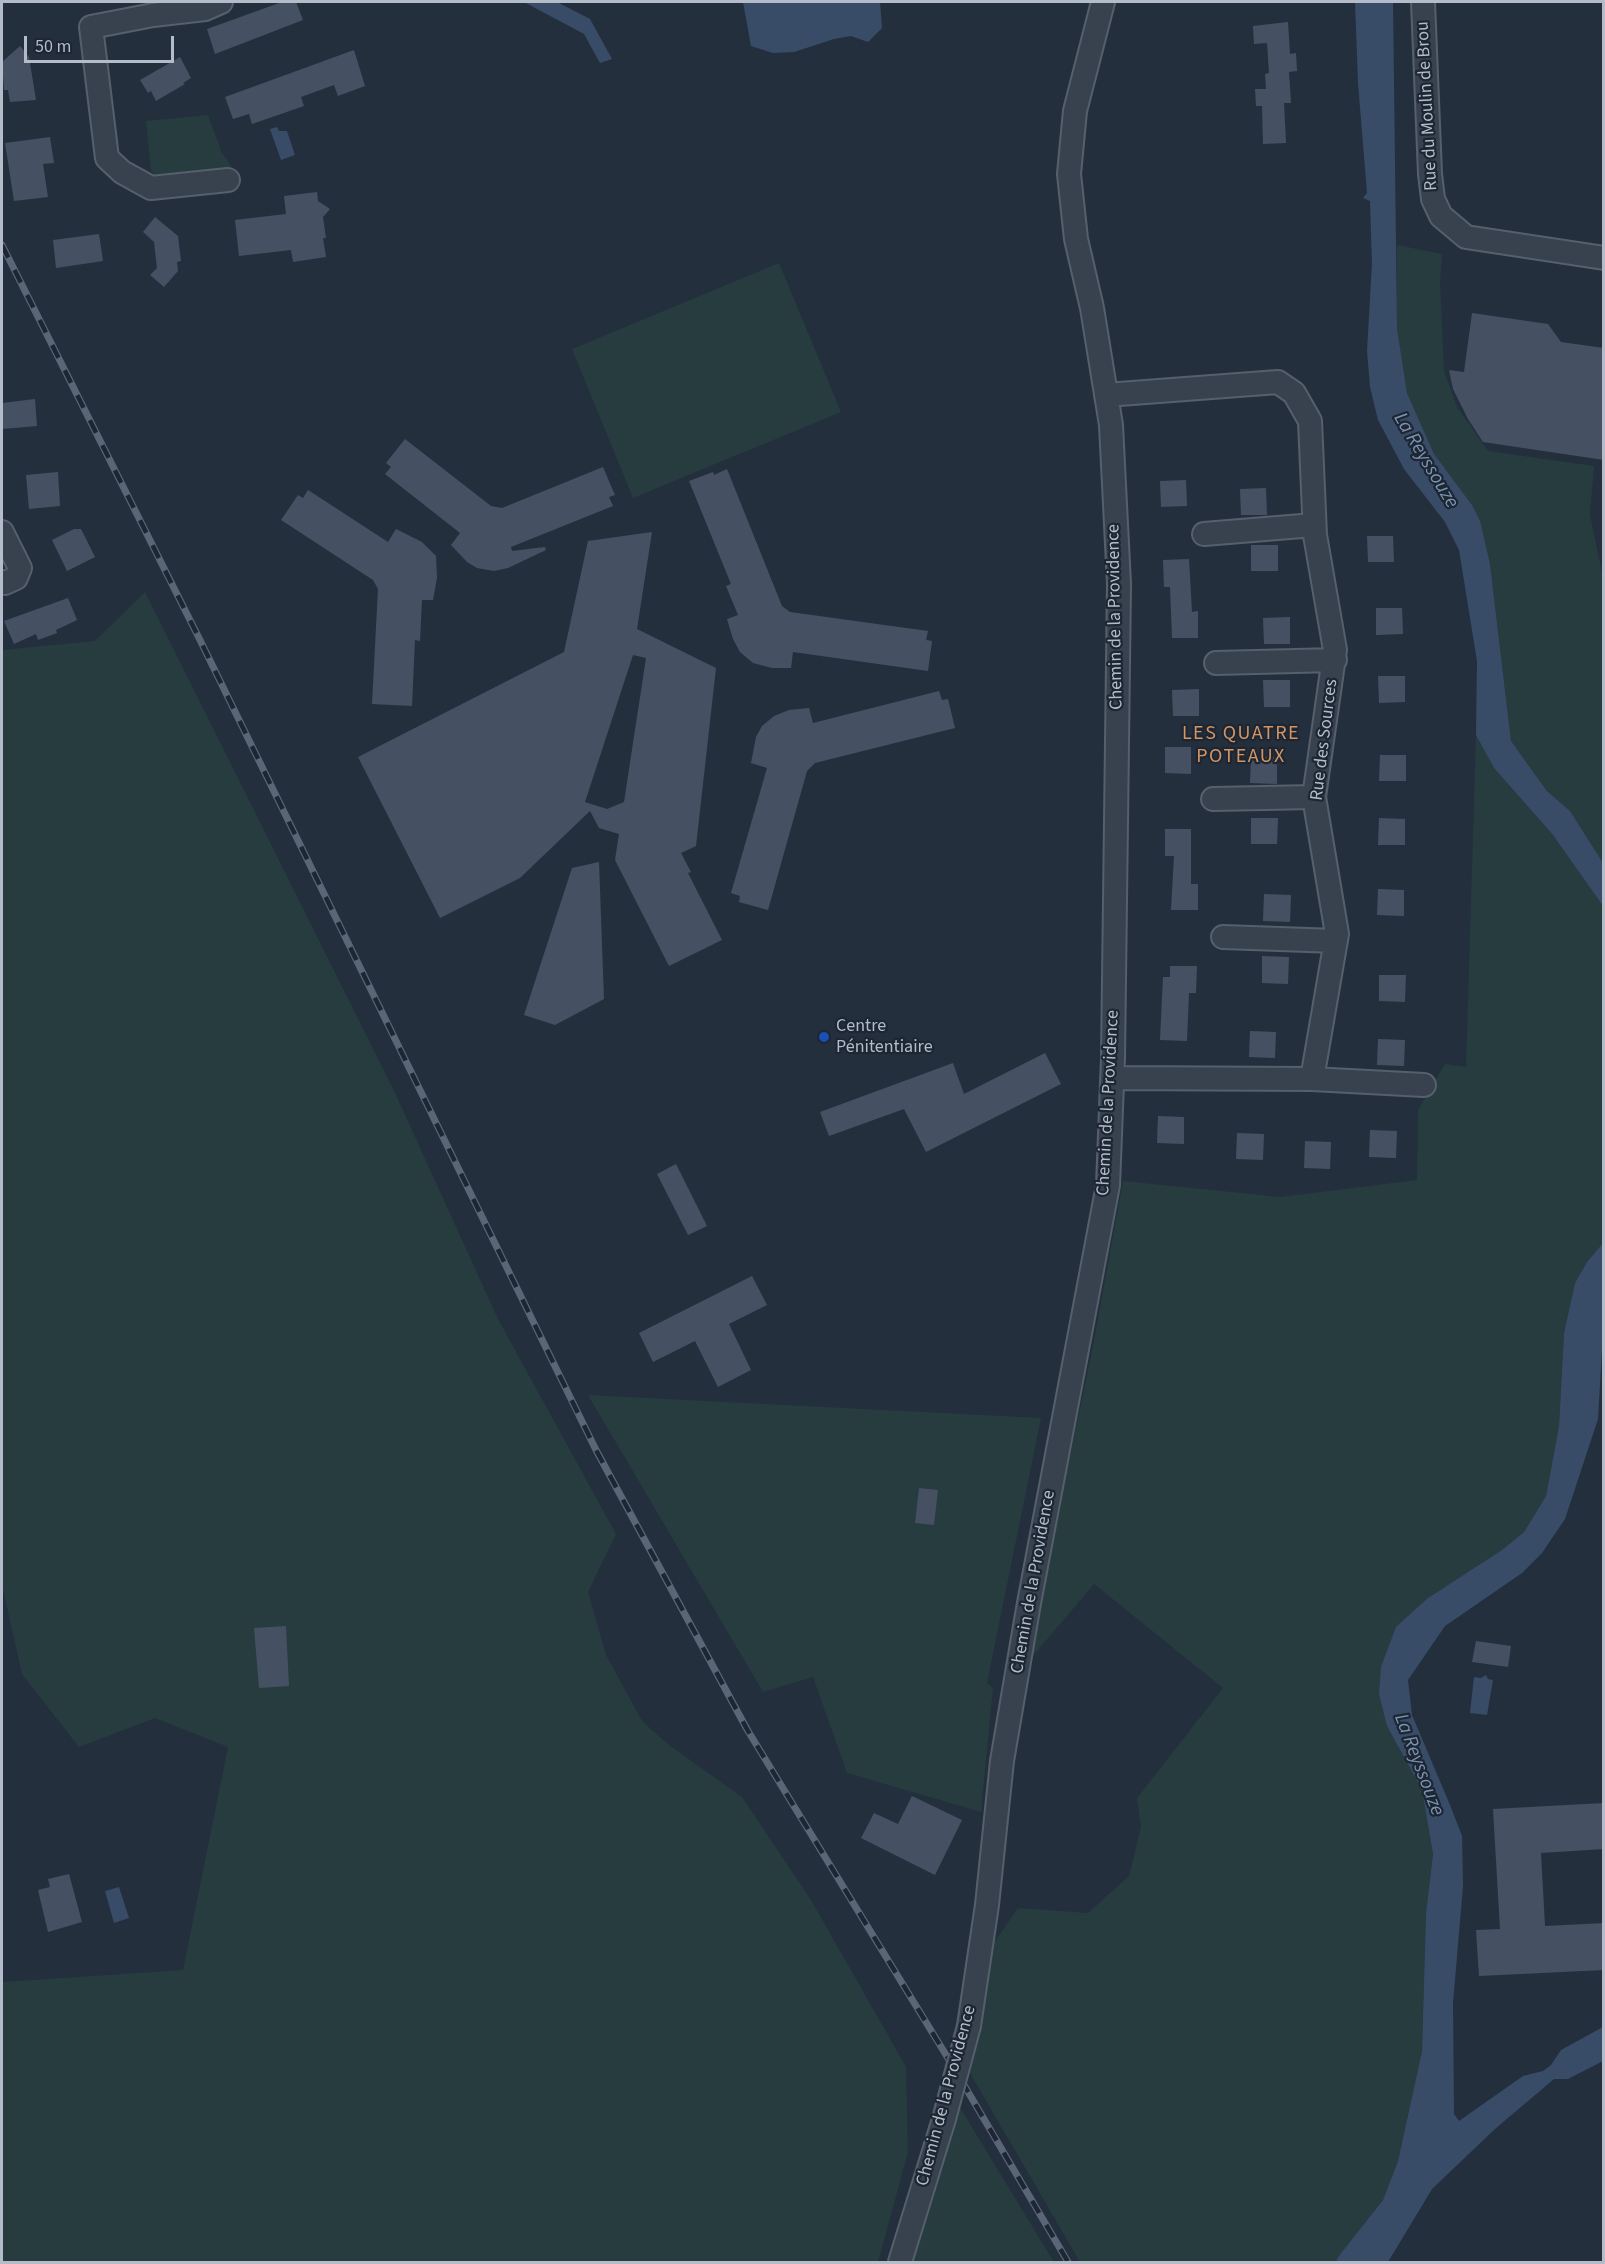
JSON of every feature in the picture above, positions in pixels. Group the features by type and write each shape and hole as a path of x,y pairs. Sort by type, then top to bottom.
{"street":[{"path":"221,2 205,9 153,15 91,27 107,158 122,172 151,188 228,180"},
{"name":"Chemin de la Providence","path":"900,2262 944,2119 969,2026 987,1905 1002,1761 1031,1592 1108,1185 1116,928 1119,584 1111,425 1092,308 1076,239 1069,174 1075,111 1103,2"},
{"name":"Rue du Moulin de Brou","path":"1423,2 1430,174 1433,199 1441,216 1466,237 1604,258"},
{"name":"Rue des Sources","path":"1106,395 1278,382 1294,393 1310,421 1314,525 1335,660 1314,797 1337,934 1312,1079"},
{"path":"1204,534 1314,525"},
{"path":"2,532 20,568 16,578 2,582"},
{"path":"1216,663 1335,660"},
{"path":"1214,799 1314,797"},
{"path":"1223,937 1336,941"},
{"path":"1112,1078 1312,1079 1424,1085"}],"green space":[{"path":"208,115 222,153 233,173 158,181 151,171 146,121"},
{"path":"1397,245 1442,254 1440,282 1444,371 1457,407 1488,451 1594,466 1590,515 1604,582 1603,863 1570,811 1547,791 1511,741 1490,564 1472,505 1434,454 1407,393 1397,328"},
{"path":"779,263 841,412 633,498 572,349"},
{"path":"145,592 396,1095 498,1319 616,1534 588,1592 606,1655 642,1721 669,1745 742,1797 811,1900 906,2067 908,2152 878,2262 2,2262 2,1982 183,1970 228,1747 155,1718 79,1747 22,1674 2,1585 2,650 95,641"},
{"path":"1476,735 1494,768 1553,835 1603,906 1603,1243 1587,1262 1575,1283 1564,1333 1559,1426 1546,1496 1524,1532 1502,1550 1428,1598 1387,1726 1422,1790 1433,1854 1426,1913 1422,2051 1398,2161 1383,2200 1336,2262 1080,2262 967,2068 991,1947 1018,1908 1088,1913 1129,1876 1141,1827 1137,1798 1223,1688 1094,1584 1027,1663 1093,1346 1123,1181 1280,1197 1417,1180 1418,1110 1445,1064 1466,1067"},
{"path":"588,1395 1041,1418 987,1683 993,1688 981,1812 847,1773 813,1677 763,1692"},
{"path":"959,2106 1054,2262 911,2262"}],"water":[{"path":"524,2 557,2 590,19 612,59 600,63 584,34"},
{"path":"743,2 880,2 882,28 868,42 851,36 794,52 773,53 751,46"},
{"name":"La Reyssouze","path":"1355,2 1393,2 1397,328 1407,393 1434,454 1472,505 1480,521 1490,564 1511,741 1547,791 1570,811 1603,863 1603,906 1553,835 1494,768 1476,735 1477,661 1459,550 1445,522 1404,469 1378,420 1370,387 1367,351 1372,263 1370,201 1363,198 1367,193 1358,83"},
{"path":"277,127 279,131 287,131 295,155 281,160 270,129"},
{"name":"La Reyssouze","path":"1603,1243 1604,1313 1598,1419 1565,1519 1542,1553 1522,1573 1445,1626 1408,1680 1412,1715 1462,1836 1463,1886 1453,2003 1454,2114 1459,2121 1523,2076 1543,2071 1551,2065 1561,2050 1603,2027 1603,2061 1568,2079 1554,2079 1495,2129 1432,2189 1388,2262 1336,2262 1383,2200 1398,2161 1422,2051 1426,1913 1433,1854 1422,1790 1387,1726 1379,1694 1381,1667 1396,1627 1428,1598 1502,1550 1524,1532 1546,1496 1559,1426 1564,1333 1575,1283 1587,1262"},
{"path":"1486,1675 1488,1679 1493,1680 1487,1715 1470,1713 1474,1677 1481,1678"},
{"path":"119,1887 129,1918 114,1923 105,1891"}],"building":[{"path":"282,2 296,2 303,20 215,54 207,29"},
{"path":"1288,22 1290,54 1296,53 1297,71 1289,72 1291,103 1284,103 1286,143 1263,144 1262,106 1256,106 1255,89 1266,89 1265,74 1269,73 1267,43 1254,44 1253,26"},
{"path":"20,46 29,57 36,100 10,102 8,90 4,90 2,62"},
{"path":"354,50 365,86 338,96 334,85 301,97 304,106 252,124 249,114 233,119 225,97"},
{"path":"180,57 191,78 156,101 151,91 148,93 140,80"},
{"path":"50,137 54,163 43,164 48,197 14,201 5,143"},
{"path":"317,192 318,201 330,209 323,217 326,257 293,262 291,250 239,256 235,220 286,214 284,196"},
{"path":"155,217 178,236 181,261 177,262 178,271 164,287 150,275 157,268 154,242 143,232"},
{"path":"99,234 103,261 56,268 53,240"},
{"path":"1472,313 1548,324 1561,342 1604,348 1604,460 1483,442 1453,389 1449,370 1464,372"},
{"path":"35,399 37,426 2,429 2,403"},
{"path":"405,439 491,506 502,508 603,467 615,495 609,497 613,506 511,547 512,551 545,547 546,550 508,568 494,571 477,568 467,562 451,545 460,533 385,474 391,467 386,463"},
{"path":"727,469 782,606 790,612 928,631 926,640 932,641 928,671 793,652 791,668 772,668 753,663 740,652 727,619 738,615 726,586 731,584 689,481 713,472 714,475"},
{"path":"58,472 60,506 29,509 26,475"},
{"path":"1186,480 1187,506 1161,507 1160,481"},
{"path":"1266,488 1267,515 1241,515 1240,489"},
{"path":"308,490 388,542 396,529 422,542 436,556 437,578 433,600 422,600 420,641 415,640 412,706 372,704 378,589 373,580 281,520 298,495 303,498"},
{"path":"74,529 81,529 95,557 67,571 52,540"},
{"path":"652,532 637,629 716,668 696,846 681,853 691,872 688,873 722,940 669,966 615,860 619,834 599,828 590,811 520,878 440,918 358,757 564,652 588,541","holes":["633,655 646,658 624,802 607,809 585,802"]},
{"path":"1367,536 1393,536 1394,562 1368,562"},
{"path":"1251,545 1278,545 1278,571 1251,571"},
{"path":"1189,559 1192,612 1198,611 1198,638 1172,638 1170,587 1164,587 1163,560"},
{"path":"68,598 77,620 56,630 57,633 38,640 36,634 14,644 4,621"},
{"path":"1376,608 1402,608 1403,634 1376,635"},
{"path":"1290,617 1290,644 1264,644 1263,618"},
{"path":"1378,676 1405,676 1405,702 1379,703"},
{"path":"1263,680 1290,680 1290,707 1264,707"},
{"path":"1199,689 1199,716 1173,716 1172,690"},
{"path":"939,691 942,700 948,699 955,728 815,763 807,771 768,910 739,902 740,896 731,893 767,768 751,763 756,737 762,726 774,716 789,710 809,708 813,723"},
{"path":"1165,747 1191,747 1191,774 1165,773"},
{"path":"1380,755 1406,755 1406,781 1379,781"},
{"path":"1251,757 1277,757 1277,784 1250,783"},
{"path":"1251,818 1278,818 1277,844 1251,844"},
{"path":"1379,818 1405,819 1405,845 1378,845"},
{"path":"1165,829 1191,829 1191,884 1198,884 1198,910 1171,910 1174,856 1165,856"},
{"path":"599,862 604,999 555,1025 524,1015 572,868"},
{"path":"1378,889 1404,890 1404,916 1377,915"},
{"path":"1264,894 1291,895 1290,922 1263,921"},
{"path":"1262,956 1289,957 1288,984 1262,983"},
{"path":"1170,966 1197,966 1196,993 1189,993 1187,1041 1160,1040 1163,977 1170,977"},
{"path":"1379,975 1406,975 1405,1002 1379,1001"},
{"path":"1250,1031 1276,1032 1275,1058 1249,1057"},
{"path":"1378,1039 1405,1040 1404,1066 1377,1065"},
{"path":"1045,1053 1061,1084 926,1152 904,1109 829,1136 820,1112 953,1063 964,1094"},
{"path":"1158,1116 1184,1117 1184,1144 1157,1143"},
{"path":"1370,1130 1397,1131 1396,1158 1369,1157"},
{"path":"1237,1133 1264,1134 1263,1160 1236,1159"},
{"path":"1305,1141 1331,1142 1330,1169 1304,1168"},
{"path":"676,1164 707,1226 688,1235 657,1174"},
{"path":"752,1276 767,1305 729,1324 751,1370 718,1387 695,1341 653,1362 639,1333"},
{"path":"919,1488 938,1490 934,1525 915,1523"},
{"path":"286,1626 289,1686 259,1688 254,1628"},
{"path":"1476,1641 1511,1646 1508,1667 1472,1662"},
{"path":"912,1796 962,1820 935,1875 861,1838 874,1813 898,1824"},
{"path":"1604,1803 1604,1849 1541,1853 1545,1926 1604,1923 1604,1970 1479,1976 1476,1930 1500,1929 1493,1809"},
{"path":"69,1874 82,1922 48,1932 38,1890 50,1887 48,1879"}],"railway":[{"path":"2,245 199,638 596,1450 748,1731 954,2068 1068,2262"}],"place":[{"name":"Centre Pénitentiaire","path":"824,1037"}],"district":[{"name":"LES QUATRE POTEAUX","path":"1241,746"}]}
